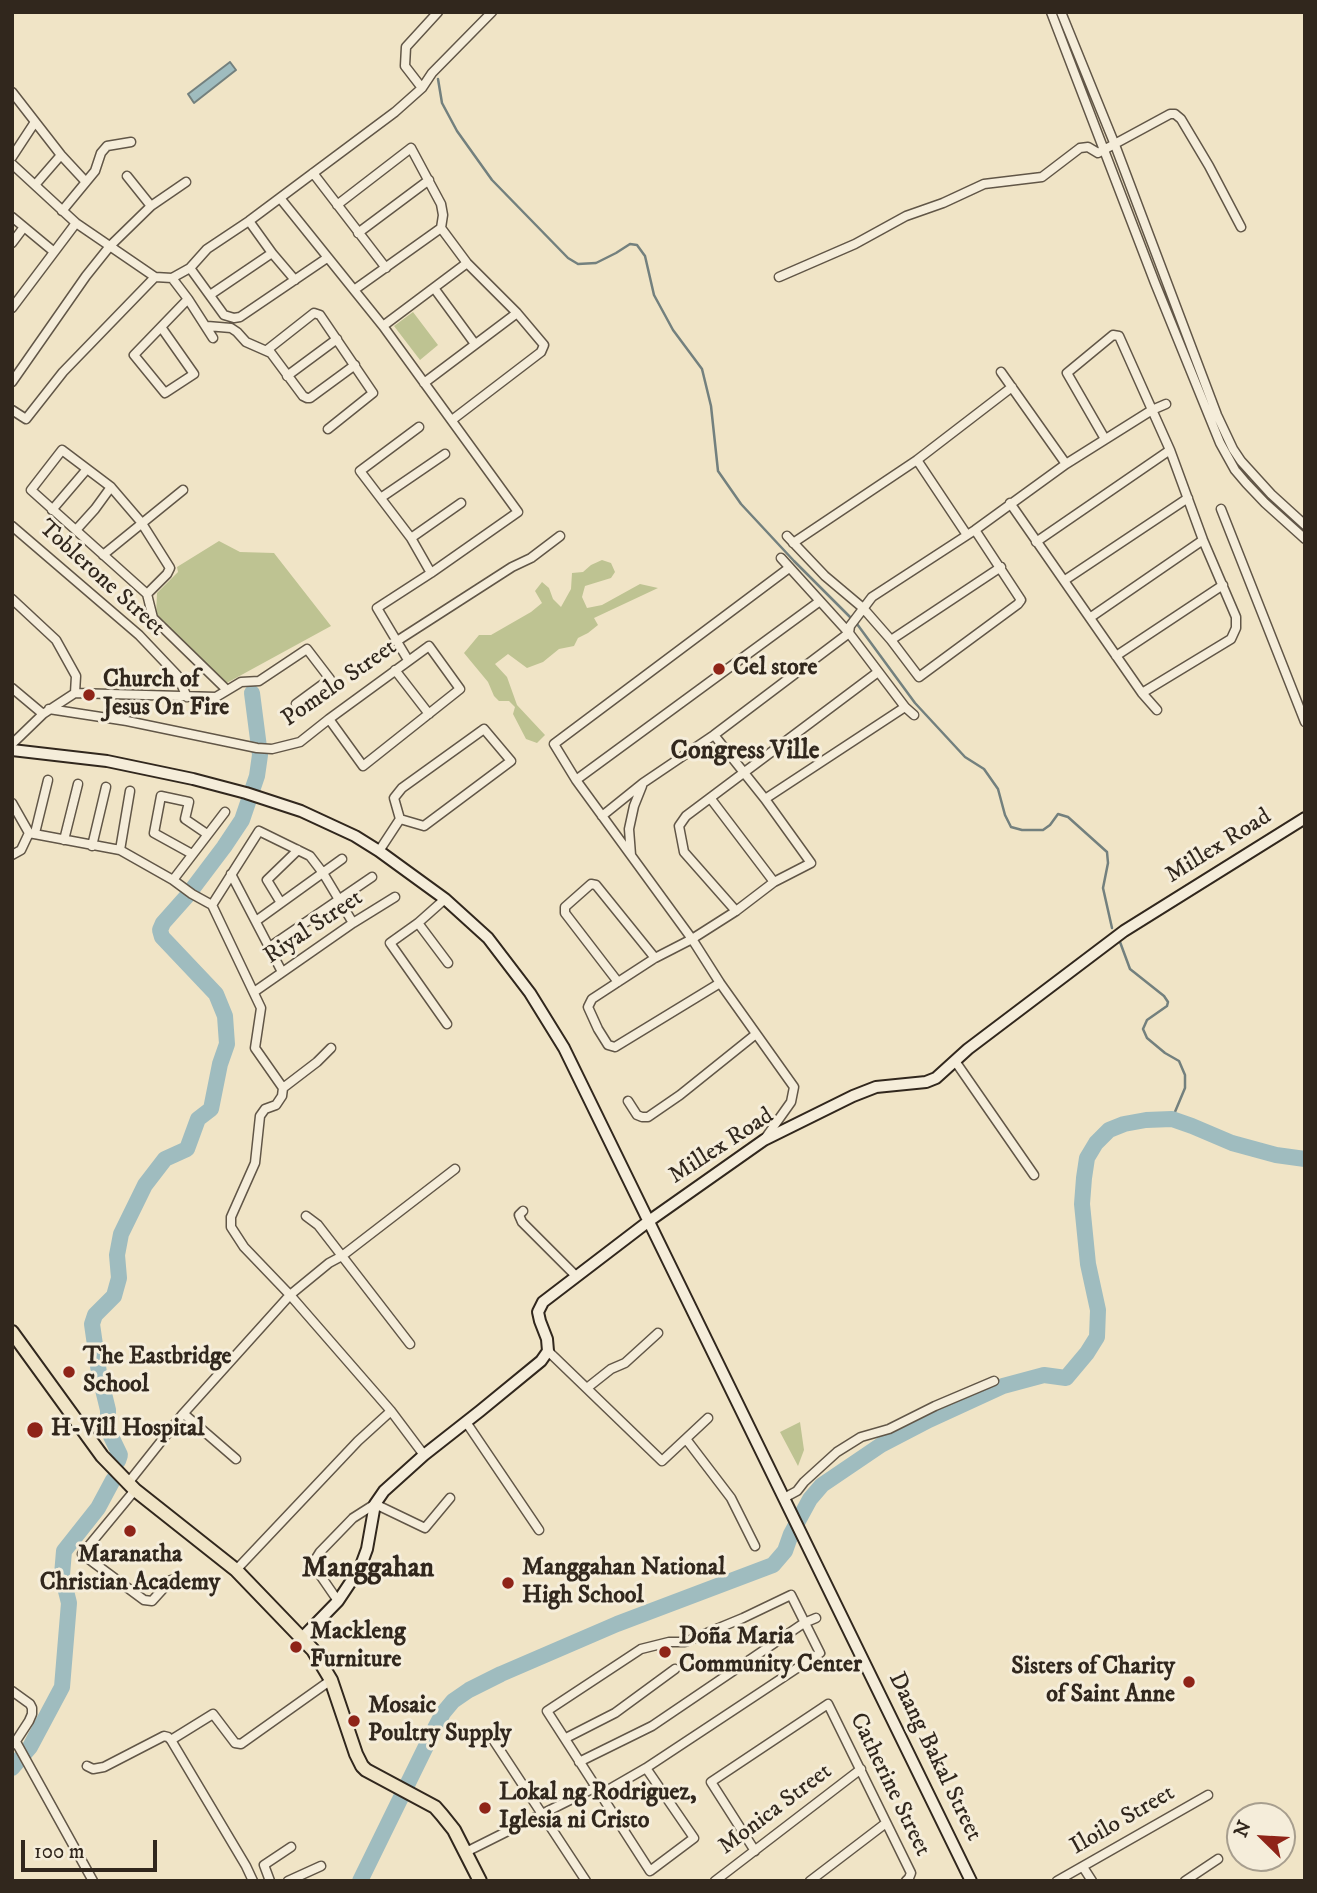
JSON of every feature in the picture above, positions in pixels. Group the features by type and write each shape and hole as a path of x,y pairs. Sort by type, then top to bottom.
{"main road":[{"path":"12,1332 102,1456 131,1486 236,1570 313,1650 331,1680 358,1760 366,1770 435,1807 454,1829 480,1881"}],"street":[{"path":"422,88 405,66 406,47 430,16 438,12"},
{"path":"12,164 76,223 155,277 172,278 190,268 207,249 249,222 395,112 422,88 432,73 492,12"},
{"path":"1051,12 1195,384 1225,453 1246,483 1305,539"},
{"path":"1061,12 1115,145 1217,415 1233,449 1271,495 1305,525"},
{"path":"13,96 86,181"},
{"path":"779,278 906,216 985,184 1042,177 1080,148 1088,148 1098,153 1175,114 1181,119 1209,166 1241,228"},
{"path":"12,157 35,122"},
{"path":"62,211 95,171 101,153 107,146 131,142"},
{"path":"337,205 411,148 441,204 441,228 354,290"},
{"path":"35,185 61,155"},
{"path":"313,173 386,268"},
{"path":"127,176 151,206"},
{"path":"358,233 429,180"},
{"path":"12,382 110,246 151,206 186,182"},
{"path":"281,198 383,326 518,512 377,608 408,660"},
{"path":"12,217 53,251"},
{"path":"249,222 295,281"},
{"path":"12,308 76,223"},
{"path":"12,243 24,227"},
{"path":"441,228 467,263 517,313 544,345 541,352 452,421"},
{"path":"210,295 272,253"},
{"path":"190,268 223,315 234,318 240,317 327,258"},
{"path":"383,326 467,263"},
{"path":"12,410 26,419 63,372 155,277"},
{"path":"172,278 213,338"},
{"path":"434,288 475,344"},
{"path":"161,327 194,374 165,393 134,355 161,327 188,299"},
{"path":"267,350 314,313 320,315 373,393 328,429"},
{"path":"424,383 517,313"},
{"path":"206,326 231,328 246,342 267,350 303,396 310,398 355,365"},
{"path":"1105,439 1067,373 1113,335 1119,336 1170,450 1203,540 1236,617 1236,628 1231,639 1142,693"},
{"path":"287,376 337,339"},
{"path":"1001,372 1066,464"},
{"path":"917,460 1000,567 1021,600 919,677 891,640 790,540 917,460 1012,387"},
{"path":"602,816 643,783 714,735 849,629 872,597 971,532 1066,464 1166,404"},
{"path":"419,427 360,471 411,538 431,573"},
{"path":"147,594 170,568 141,522 111,487 62,450 31,490 147,594 153,618 227,690"},
{"path":"1036,542 1170,450"},
{"path":"382,497 444,454"},
{"path":"52,510 87,469"},
{"path":"76,530 111,487"},
{"path":"103,555 183,491"},
{"path":"1065,580 1188,498"},
{"path":"411,538 461,503"},
{"path":"1010,503 1142,693 1157,710"},
{"path":"1221,509 1305,722"},
{"name":"Toblerone Street","path":"12,526 139,635 177,675 187,697"},
{"path":"397,641 512,567 531,558 559,536"},
{"path":"1091,617 1203,540"},
{"path":"781,558 849,629 905,708 914,715"},
{"path":"891,640 1000,567"},
{"path":"764,1140 791,1102 794,1087 720,984 692,939 576,780 554,744 789,568"},
{"path":"1116,656 1223,585"},
{"path":"12,599 56,640 76,676 75,693"},
{"path":"576,780 820,601"},
{"name":"Pomelo Street","path":"46,711 127,721 272,749 300,743 429,646 460,690 429,714"},
{"path":"12,744 46,711 75,693 216,697 241,682 259,681 307,649 330,678 296,704"},
{"path":"329,719 363,766 429,714 395,670"},
{"path":"736,911 684,852 678,826 686,816 878,672"},
{"path":"12,688 46,711"},
{"path":"765,799 905,708"},
{"path":"379,851 400,819 394,798 402,788 484,729 511,761 424,826 400,819"},
{"path":"714,735 811,863 774,882 736,911 692,939 655,958 592,999 588,1007 608,1045 615,1047 720,984"},
{"name":"Daang Bakal Street","path":"12,750 107,761 251,794 301,811 355,836 379,851 445,899 488,938 530,993 564,1048 971,1881"},
{"path":"12,855 21,850 32,833 48,780"},
{"path":"631,855 629,829 643,783"},
{"path":"64,839 78,784"},
{"path":"92,846 106,788"},
{"path":"120,850 130,791"},
{"path":"192,854 154,833 161,796 189,802 185,819 207,834"},
{"path":"711,799 774,882"},
{"path":"12,803 32,833 120,850 212,905 261,1008 254,1048 283,1088 282,1096 276,1105 265,1109 260,1116 256,1163 231,1217 231,1227 244,1247 391,1411 424,1455"},
{"path":"173,880 225,812"},
{"name":"Millex Road","path":"548,1351 538,1312 544,1302 649,1220 764,1140 876,1087 926,1082 936,1078 968,1049 1124,931 1305,818"},
{"path":"212,905 259,831 310,856 353,923"},
{"path":"281,903 267,880 298,850"},
{"path":"256,921 342,859"},
{"path":"231,874 282,972"},
{"path":"268,948 372,877"},
{"path":"618,982 565,913 565,907 591,884 596,885 655,958"},
{"name":"Riyal Street","path":"254,992 395,897"},
{"path":"445,899 390,943 447,1024"},
{"path":"418,923 448,963"},
{"path":"628,1101 637,1115 648,1116 680,1095 756,1034"},
{"path":"283,1088 331,1048"},
{"path":"955,1061 1034,1175"},
{"path":"171,1580 152,1601 144,1600 82,1554 184,1414 290,1296 329,1263 455,1170"},
{"path":"523,1211 520,1215 522,1222 576,1276"},
{"path":"306,1216 318,1225 410,1344"},
{"path":"587,1388 611,1369 625,1363 658,1333"},
{"path":"338,1601 318,1572 314,1560 320,1552 354,1518 375,1504 384,1491 424,1455 532,1370 548,1351 662,1461 708,1418"},
{"path":"785,1500 837,1452 861,1437 889,1429 994,1381"},
{"path":"236,1570 358,1441 391,1411"},
{"path":"184,1414 236,1459"},
{"path":"466,1422 539,1530"},
{"path":"686,1439 731,1498 755,1546"},
{"path":"375,1504 425,1528 450,1498"},
{"path":"302,1638 338,1601 360,1568 367,1549 375,1504"},
{"path":"466,1852 542,1815 599,1791 646,1768 820,1653 791,1595 685,1642 669,1642 641,1649 547,1711 566,1738 579,1762 599,1791 650,1871 694,1838 646,1768"},
{"path":"579,1762 652,1726 804,1623 816,1618"},
{"path":"566,1738 615,1713 675,1669"},
{"path":"171,1740 213,1714 235,1743 241,1744 331,1680"},
{"path":"12,1691 32,1708 29,1721 14,1745 24,1755 93,1881"},
{"name":"Catherine Street","path":"755,1851 711,1782 828,1704 911,1873 906,1881"},
{"path":"86,1766 93,1769 104,1767 164,1736 171,1740 253,1881"},
{"path":"492,1738 586,1881"},
{"name":"Monica Street","path":"715,1881 861,1769"},
{"name":"Iloilo Street","path":"1057,1881 1208,1794"},
{"path":"810,1881 887,1823"},
{"path":"270,1881 264,1865 290,1847"},
{"path":"1185,1881 1218,1859"},
{"path":"288,1881 321,1866"},
{"path":"1083,1867 1092,1881"}],"green space":[{"path":"413,312 438,345 420,360 394,326"},
{"path":"219,541 240,552 274,553 331,626 223,685 156,616 157,593 178,572 177,567"},
{"path":"602,560 611,563 615,572 611,578 585,586 582,597 587,608 602,605 640,584 658,588 594,618 598,625 578,638 574,646 559,649 543,662 527,668 508,654 495,664 507,677 517,705 545,735 537,743 526,739 513,714 515,707 509,701 499,701 494,696 488,682 464,653 479,635 491,635 542,603 535,591 542,582 561,607 571,589 572,573 583,572"},
{"path":"800,1422 804,1450 798,1466 780,1432"}],"water":[{"path":"230,62 236,70 194,103 188,94"}],"waterway":[{"path":"438,79 442,103 457,131 492,180 568,258 578,264 596,263 630,244 637,245 645,256 654,295 673,330 702,369 711,406 718,471 741,504 857,624 915,703 965,757 984,769 998,789 1011,827 1043,830 1058,814 1068,817 1107,852 1108,863 1103,888 1112,928"},
{"path":"118,1461 120,1455 108,1430 108,1410 92,1324 95,1315 114,1296 119,1278 117,1255 121,1234 145,1185 165,1159 187,1149 198,1119 211,1109 227,1044 225,1016 216,994 162,937 160,930 242,820 257,776 260,755 252,693"},
{"path":"1120,942 1130,969 1168,1002 1167,1006 1147,1020 1143,1029 1147,1038 1179,1061 1185,1075 1185,1088 1172,1119"},
{"path":"360,1881 433,1732 453,1701 501,1674 617,1624 773,1565 785,1551 810,1499 822,1485 881,1445 1003,1386 1044,1375 1066,1378 1097,1337 1098,1310 1088,1264 1082,1204 1087,1158 1096,1143 1109,1130 1146,1120 1172,1119 1232,1143 1276,1155 1305,1159"},
{"path":"12,1768 30,1747 62,1687 69,1603 62,1575 64,1551 98,1508 113,1480"}],"place":[{"name":"Cel store","path":"719,669"},
{"name":"Church of Jesus On Fire","path":"89,695"},
{"name":"The Eastbridge School","path":"69,1372"},
{"name":"H-Vill Hospital","path":"35,1430"},
{"name":"Maranatha Christian Academy","path":"130,1531"},
{"name":"Manggahan National High School","path":"508,1583"},
{"name":"Mackleng Furniture","path":"296,1647"},
{"name":"Doña Maria Community Center","path":"665,1652"},
{"name":"Sisters of Charity of Saint Anne","path":"1189,1682"},
{"name":"Mosaic Poultry Supply","path":"354,1721"},
{"name":"Lokal ng Rodriguez, Iglesia ni Cristo","path":"485,1808"}],"district":[{"name":"Congress Ville","path":"745,753"},
{"name":"Manggahan","path":"368,1570"}]}
